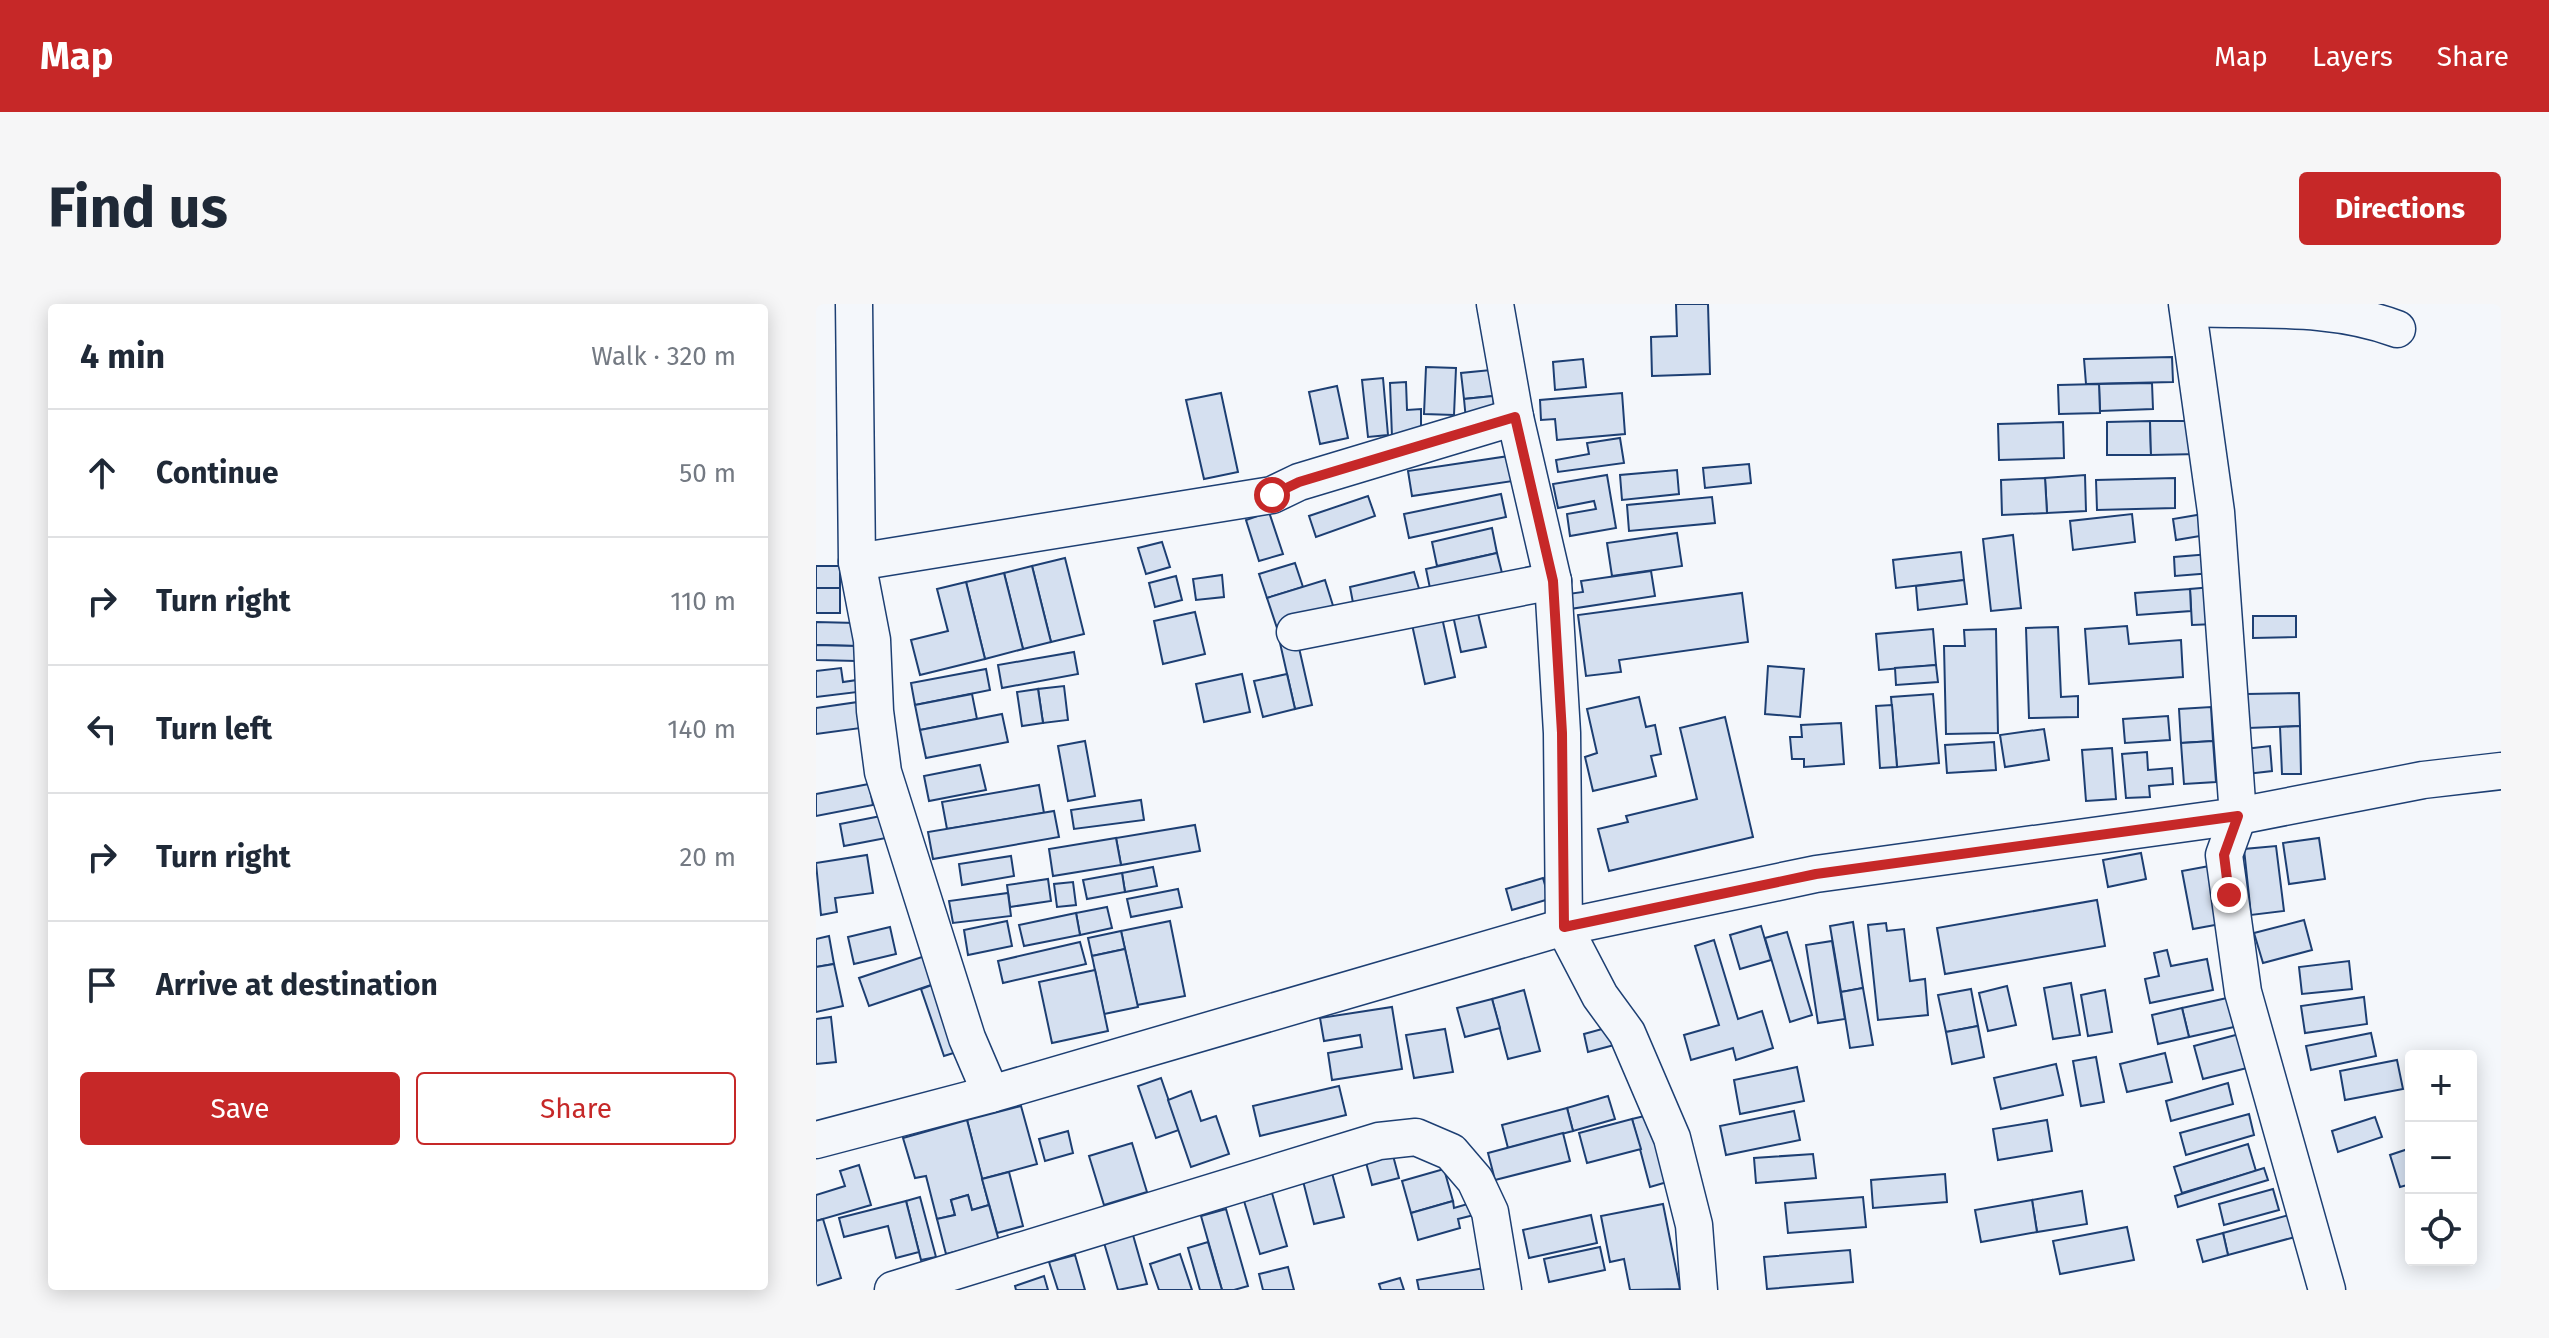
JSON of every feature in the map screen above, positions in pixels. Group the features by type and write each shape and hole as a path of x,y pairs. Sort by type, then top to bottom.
{"street":[{"path":"854,304 857,562 872,640 875,711 883,772 967,1038 991,1094"},
{"path":"1495,304 1515,417 1553,581 1562,733 1564,927 1600,996 1627,1033 1672,1138 1694,1225 1699,1290"},
{"path":"2327,1290 2243,992 2224,855 2238,816 2216,512 2188,306 2343,314 2397,329"},
{"path":"857,562 1272,495 1299,482 1515,417"},
{"path":"1295,632 1553,581"},
{"path":"816,1140 991,1094 1564,927 1816,874 2238,816 2423,780 2501,771"},
{"path":"893,1290 1379,1141 1416,1137 1451,1152 1475,1180 1490,1212 1503,1290"}],"building":[{"path":"1676,304 1708,304 1710,374 1652,376 1651,337 1677,336"},
{"path":"2172,357 2173,382 2086,384 2084,359"},
{"path":"1583,359 1586,387 1555,390 1553,362"},
{"path":"1426,367 1456,368 1454,415 1424,414"},
{"path":"1501,369 1503,395 1464,399 1461,373"},
{"path":"1383,378 1388,435 1368,437 1362,380"},
{"path":"1406,382 1407,410 1421,409 1421,436 1392,437 1390,383"},
{"path":"2152,383 2153,409 2100,411 2099,384"},
{"path":"2099,384 2100,413 2059,414 2058,385"},
{"path":"1337,386 1348,438 1320,444 1309,392"},
{"path":"1221,393 1238,472 1204,479 1186,400"},
{"path":"1622,393 1625,434 1557,440 1555,419 1541,420 1540,400"},
{"path":"1493,396 1495,417 1466,420 1464,399"},
{"path":"2150,421 2151,455 2107,455 2107,422"},
{"path":"2150,421 2198,421 2199,454 2151,455"},
{"path":"2063,422 2064,458 1999,460 1998,424"},
{"path":"1620,438 1624,463 1558,472 1556,460 1589,454 1587,443"},
{"path":"1509,456 1513,481 1412,496 1408,471"},
{"path":"1749,464 1751,483 1705,488 1703,468"},
{"path":"1677,470 1679,494 1622,500 1620,475"},
{"path":"1607,475 1616,528 1570,536 1567,514 1596,509 1594,501 1558,508 1553,484"},
{"path":"2085,475 2086,511 2047,513 2045,478"},
{"path":"2045,478 2047,513 2002,515 2001,480"},
{"path":"2175,478 2175,508 2097,510 2096,480"},
{"path":"1501,494 1506,517 1409,538 1404,514"},
{"path":"1368,496 1375,516 1316,537 1309,516"},
{"path":"1712,497 1715,523 1629,531 1627,505"},
{"path":"1269,512 1283,554 1259,561 1246,520"},
{"path":"2209,513 2212,534 2176,540 2173,519"},
{"path":"2132,514 2135,542 2073,550 2070,521"},
{"path":"1492,528 1497,553 1437,566 1432,542"},
{"path":"1677,533 1682,566 1612,576 1607,543"},
{"path":"2013,535 2021,608 1991,611 1983,539"},
{"path":"1162,542 1170,567 1146,574 1138,548"},
{"path":"1961,552 1964,580 1896,588 1893,560"},
{"path":"1497,553 1503,577 1431,593 1426,569"},
{"path":"2210,554 2212,573 2175,576 2174,557"},
{"path":"1065,558 1084,634 1051,642 1032,566"},
{"path":"1295,563 1303,587 1267,598 1259,574"},
{"path":"816,566 840,566 840,588 816,588"},
{"path":"1032,566 1051,642 1023,649 1004,573"},
{"path":"1651,571 1655,596 1570,609 1568,594 1583,592 1581,581"},
{"path":"1414,572 1420,592 1354,608 1350,587"},
{"path":"1004,573 1023,649 985,659 966,582"},
{"path":"1222,575 1224,597 1196,600 1193,579"},
{"path":"1176,576 1182,600 1155,607 1149,583"},
{"path":"1325,580 1335,612 1278,631 1267,598"},
{"path":"1964,580 1967,604 1918,610 1916,586"},
{"path":"966,582 985,659 920,675 911,640 948,631 937,589"},
{"path":"2212,587 2215,624 2192,625 2190,589"},
{"path":"816,588 840,588 840,613 816,613"},
{"path":"2190,589 2191,611 2137,615 2135,593"},
{"path":"1742,593 1748,642 1619,660 1621,672 1586,676 1578,615"},
{"path":"1476,605 1486,647 1461,652 1452,611"},
{"path":"1195,612 1205,654 1163,664 1154,621"},
{"path":"1441,613 1455,677 1425,684 1411,620"},
{"path":"2253,616 2296,616 2296,637 2253,638"},
{"path":"816,622 856,623 856,646 816,645"},
{"path":"2127,626 2129,644 2181,640 2183,677 2089,684 2085,629"},
{"path":"2058,627 2061,697 2078,696 2078,717 2029,718 2026,628"},
{"path":"1933,629 1936,665 1879,670 1876,634"},
{"path":"1996,629 1998,733 1946,734 1944,646 1965,646 1964,630"},
{"path":"1297,639 1312,705 1295,709 1280,643"},
{"path":"816,645 856,646 856,661 816,660"},
{"path":"1074,652 1078,674 1002,688 998,665"},
{"path":"1936,665 1938,682 1896,685 1895,668"},
{"path":"1768,666 1804,669 1800,717 1765,714"},
{"path":"841,668 843,682 864,679 866,691 816,697 816,671"},
{"path":"986,669 990,690 915,705 911,683"},
{"path":"1242,674 1250,712 1204,722 1196,684"},
{"path":"1287,674 1295,709 1263,717 1254,681"},
{"path":"1064,686 1068,720 1043,723 1038,689"},
{"path":"1038,689 1043,723 1022,726 1017,692"},
{"path":"2299,693 2300,726 2248,728 2247,694"},
{"path":"972,694 977,719 920,730 915,705"},
{"path":"1933,694 1939,763 1897,767 1891,697"},
{"path":"1639,697 1646,727 1655,725 1661,754 1651,756 1656,776 1593,791 1585,757 1597,753 1587,709"},
{"path":"858,702 861,728 816,734 816,708"},
{"path":"1892,705 1897,767 1880,768 1876,706"},
{"path":"2211,707 2213,741 2181,743 2179,709"},
{"path":"1002,714 1008,742 926,758 920,730"},
{"path":"2168,716 2170,740 2125,743 2123,719"},
{"path":"1725,717 1753,837 1609,871 1598,829 1628,822 1626,816 1697,799 1680,728"},
{"path":"1841,723 1844,764 1804,767 1804,759 1792,759 1790,737 1802,737 1801,725"},
{"path":"2300,726 2301,774 2282,774 2280,727"},
{"path":"2044,729 2049,760 2005,767 2000,735"},
{"path":"1085,741 1095,796 1068,801 1058,746"},
{"path":"2213,741 2216,782 2184,784 2181,743"},
{"path":"1994,742 1996,770 1947,773 1945,745"},
{"path":"2270,746 2272,771 2247,774 2245,749"},
{"path":"2112,748 2116,799 2086,801 2082,750"},
{"path":"2147,752 2148,770 2172,768 2173,784 2149,786 2150,797 2126,798 2122,754"},
{"path":"980,765 986,790 929,801 924,776"},
{"path":"869,784 873,805 816,816 816,794"},
{"path":"1039,785 1044,813 947,829 942,802"},
{"path":"1141,800 1144,820 1074,829 1071,810"},
{"path":"1054,811 1059,837 933,859 928,832"},
{"path":"881,816 886,838 844,846 840,824"},
{"path":"1195,825 1200,851 1121,865 1116,838"},
{"path":"1116,838 1121,865 1053,876 1049,849"},
{"path":"2319,838 2325,879 2289,884 2283,843"},
{"path":"2276,846 2284,911 2251,915 2244,849"},
{"path":"2141,853 2146,879 2108,887 2103,860"},
{"path":"867,855 873,893 835,898 837,912 821,915 816,863"},
{"path":"1011,856 1014,876 962,885 959,864"},
{"path":"2215,865 2226,923 2193,929 2182,871"},
{"path":"1153,867 1157,886 1125,892 1122,873"},
{"path":"1122,873 1125,892 1087,899 1083,880"},
{"path":"1543,878 1549,899 1512,910 1506,889"},
{"path":"1048,879 1051,901 1010,907 1007,885"},
{"path":"1073,882 1076,905 1057,907 1054,884"},
{"path":"1178,889 1182,907 1131,917 1127,899"},
{"path":"1008,893 1011,916 953,923 949,901"},
{"path":"2097,900 2105,946 1945,974 1937,928"},
{"path":"1107,907 1112,928 1080,935 1076,913"},
{"path":"1076,913 1080,935 1024,946 1019,925"},
{"path":"2304,920 2312,950 2263,963 2254,933"},
{"path":"1007,921 1012,946 968,955 964,930"},
{"path":"1170,921 1185,996 1137,1005 1121,931"},
{"path":"1853,922 1863,988 1841,992 1830,926"},
{"path":"1886,923 1887,931 1904,929 1910,981 1925,979 1928,1015 1878,1020 1868,925"},
{"path":"1761,926 1771,960 1740,969 1730,935"},
{"path":"890,927 896,954 854,964 848,937"},
{"path":"1121,931 1125,949 1092,956 1088,938"},
{"path":"1787,932 1812,1015 1790,1022 1765,938"},
{"path":"829,936 834,964 816,967 816,939"},
{"path":"1714,940 1738,1019 1762,1011 1773,1048 1736,1060 1733,1048 1691,1060 1684,1035 1719,1025 1695,946"},
{"path":"1832,941 1845,1019 1818,1023 1806,945"},
{"path":"1080,942 1086,964 1003,983 998,961"},
{"path":"1125,949 1138,1007 1104,1014 1092,956"},
{"path":"2167,950 2171,966 2207,959 2213,990 2150,1003 2145,979 2159,976 2154,953"},
{"path":"931,954 940,982 869,1006 859,978"},
{"path":"2349,961 2352,989 2302,994 2299,967"},
{"path":"834,964 843,1006 816,1012 816,967"},
{"path":"1095,970 1108,1031 1052,1043 1039,982"},
{"path":"940,982 963,1050 944,1056 921,989"},
{"path":"2071,983 2080,1035 2053,1039 2044,988"},
{"path":"2007,986 2016,1025 1988,1031 1979,993"},
{"path":"1863,988 1873,1045 1850,1048 1841,992"},
{"path":"1971,989 1978,1026 1946,1032 1938,995"},
{"path":"1524,990 1540,1051 1508,1059 1492,999"},
{"path":"2105,990 2112,1032 2088,1036 2081,995"},
{"path":"2364,997 2367,1024 2305,1033 2301,1006"},
{"path":"2227,998 2234,1027 2189,1037 2182,1008"},
{"path":"1492,999 1500,1028 1465,1037 1457,1008"},
{"path":"1392,1007 1402,1069 1332,1080 1328,1053 1362,1047 1360,1035 1324,1041 1320,1018"},
{"path":"2182,1008 2189,1037 2158,1044 2152,1015"},
{"path":"831,1017 836,1062 816,1064 816,1019"},
{"path":"1613,1026 1618,1044 1588,1052 1584,1034"},
{"path":"1978,1026 1984,1057 1952,1064 1946,1032"},
{"path":"1445,1029 1453,1072 1414,1078 1406,1035"},
{"path":"2247,1032 2255,1066 2203,1079 2194,1046"},
{"path":"2371,1033 2376,1056 2311,1070 2306,1046"},
{"path":"2165,1053 2172,1082 2127,1092 2120,1064"},
{"path":"2096,1057 2104,1102 2081,1106 2073,1061"},
{"path":"2397,1060 2403,1089 2345,1100 2340,1071"},
{"path":"2056,1064 2063,1095 2001,1109 1994,1078"},
{"path":"1797,1067 1804,1101 1740,1114 1734,1080"},
{"path":"1161,1078 1179,1130 1156,1138 1138,1086"},
{"path":"2228,1083 2233,1104 2171,1121 2166,1101"},
{"path":"1339,1086 1346,1115 1260,1136 1253,1106"},
{"path":"1191,1091 1201,1121 1216,1116 1229,1154 1191,1167 1168,1100"},
{"path":"1608,1096 1615,1119 1573,1131 1567,1108"},
{"path":"1021,1106 1037,1164 982,1179 967,1120"},
{"path":"1567,1108 1573,1131 1508,1148 1502,1125"},
{"path":"1794,1111 1800,1140 1726,1155 1720,1126"},
{"path":"1657,1113 1674,1180 1650,1187 1632,1119"},
{"path":"2249,1114 2254,1135 2186,1155 2180,1133"},
{"path":"2375,1117 2382,1137 2338,1152 2332,1131"},
{"path":"1632,1119 1641,1149 1587,1163 1579,1133"},
{"path":"967,1120 989,1205 972,1210 968,1195 951,1200 955,1215 937,1219 926,1176 915,1178 903,1138"},
{"path":"2047,1120 2052,1151 1998,1160 1993,1129"},
{"path":"1068,1131 1073,1153 1045,1161 1039,1139"},
{"path":"1563,1133 1570,1161 1495,1180 1488,1153"},
{"path":"1132,1143 1147,1192 1104,1205 1089,1156"},
{"path":"2248,1144 2256,1171 2182,1193 2174,1167"},
{"path":"1391,1148 1399,1178 1372,1185 1364,1155"},
{"path":"2405,1150 2405,1186 2400,1187 2390,1155"},
{"path":"1813,1154 1816,1178 1756,1183 1754,1158"},
{"path":"859,1165 871,1205 816,1221 816,1195 845,1186 840,1171"},
{"path":"2264,1168 2268,1180 2178,1207 2175,1196"},
{"path":"1444,1169 1453,1201 1411,1213 1402,1181"},
{"path":"1009,1172 1023,1226 997,1233 982,1179"},
{"path":"1332,1173 1344,1217 1314,1224 1303,1181"},
{"path":"1945,1174 1947,1202 1873,1208 1871,1180"},
{"path":"2273,1189 2279,1210 2224,1225 2219,1204"},
{"path":"2082,1191 2087,1224 2037,1232 2032,1200"},
{"path":"1272,1193 1287,1246 1260,1254 1244,1201"},
{"path":"968,1195 972,1210 989,1205 999,1241 946,1254 937,1219 955,1215 951,1200"},
{"path":"920,1197 936,1257 921,1260 906,1201"},
{"path":"1863,1197 1866,1227 1788,1233 1785,1203"},
{"path":"2032,1200 2037,1232 1981,1242 1975,1210"},
{"path":"906,1201 919,1252 896,1258 888,1226 844,1237 839,1218"},
{"path":"1453,1201 1454,1208 1471,1203 1474,1215 1458,1219 1460,1228 1418,1240 1411,1213"},
{"path":"1663,1204 1680,1289 1630,1290 1624,1259 1610,1262 1601,1216"},
{"path":"1226,1209 1248,1286 1234,1290 1222,1290 1201,1216"},
{"path":"1591,1215 1597,1243 1529,1258 1523,1230"},
{"path":"2289,1215 2295,1237 2228,1255 2223,1233"},
{"path":"823,1219 841,1278 816,1286 816,1221"},
{"path":"2127,1227 2134,1260 2060,1274 2053,1241"},
{"path":"1131,1228 1147,1284 1118,1290 1102,1236"},
{"path":"2223,1233 2228,1255 2203,1262 2197,1240"},
{"path":"1208,1242 1222,1290 1200,1290 1188,1248"},
{"path":"1600,1247 1605,1270 1549,1282 1544,1259"},
{"path":"1850,1250 1853,1282 1767,1289 1764,1257"},
{"path":"1180,1254 1192,1290 1159,1290 1150,1264"},
{"path":"1075,1255 1085,1290 1058,1290 1049,1262"},
{"path":"1288,1267 1294,1290 1263,1290 1259,1274"},
{"path":"1490,1267 1494,1290 1419,1290 1417,1280"},
{"path":"1044,1276 1048,1290 1016,1290 1015,1286"},
{"path":"1400,1278 1404,1290 1381,1290 1379,1284"}],"route":[{"path":"1272,495 1299,482 1515,417 1553,581 1562,733 1564,927 1816,874 2238,816 2224,855 2229,895"}]}
